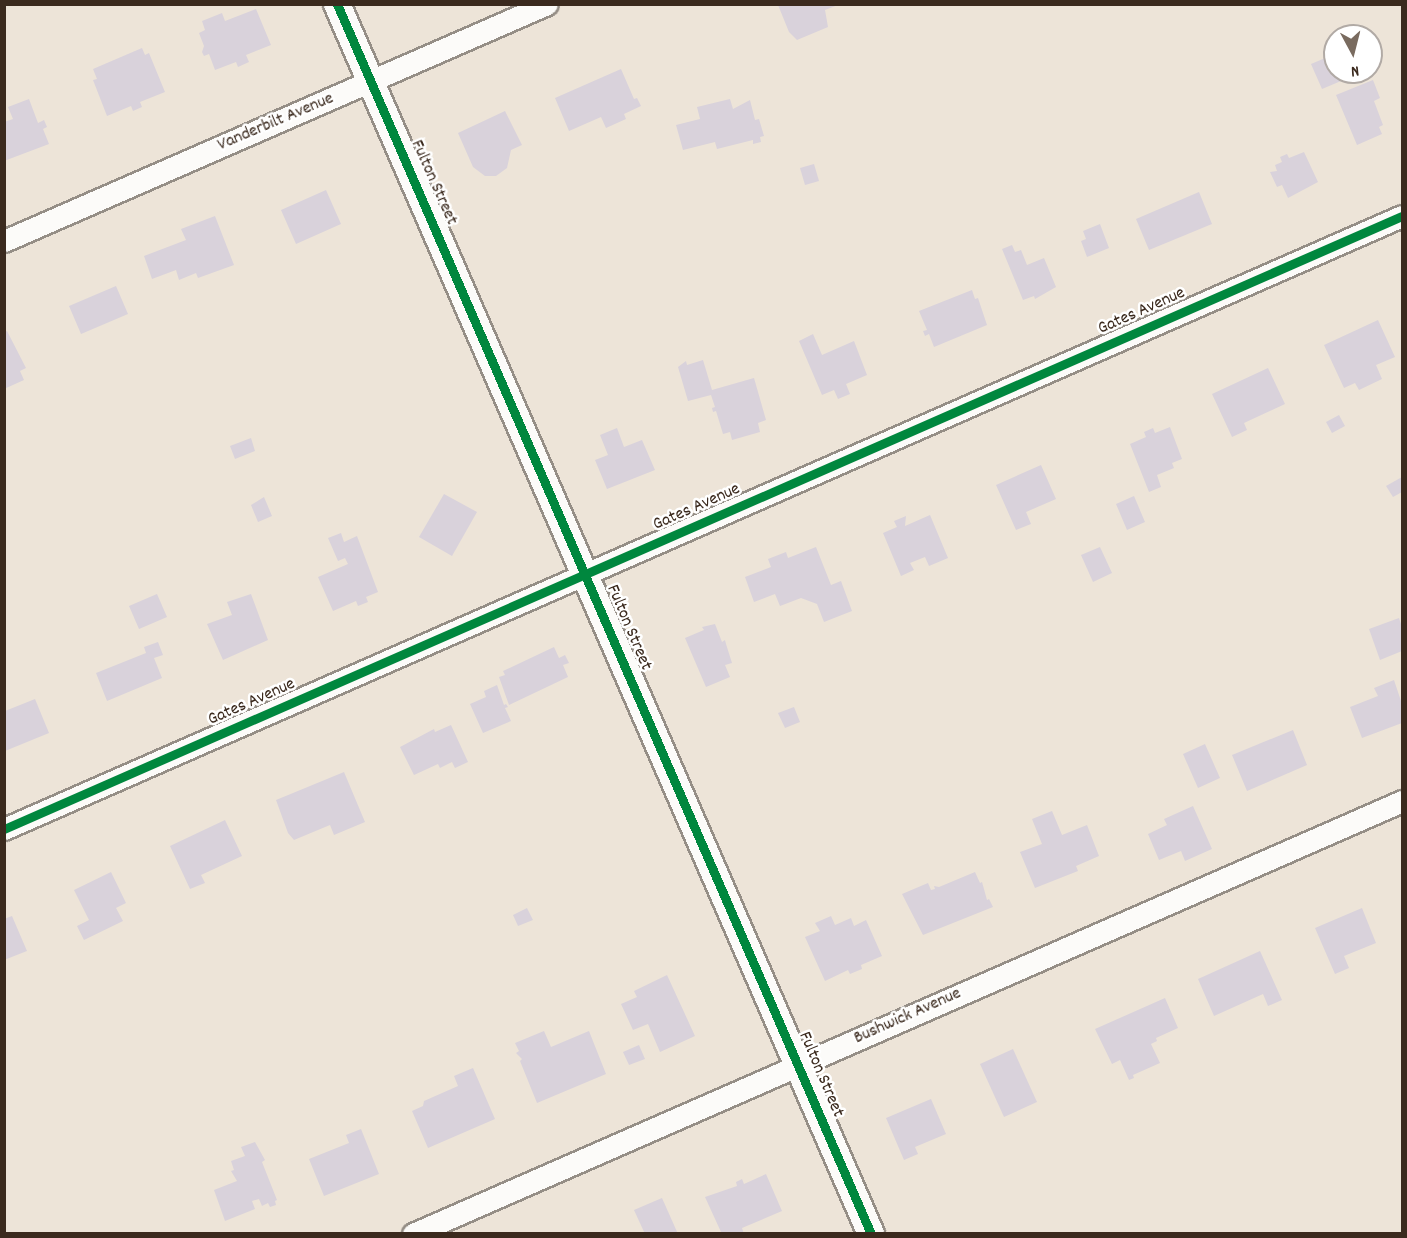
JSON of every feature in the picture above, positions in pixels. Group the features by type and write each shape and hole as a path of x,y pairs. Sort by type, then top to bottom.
{"street":[{"name":"Fulton Street","path":"337,4 871,1233"},
{"name":"Vanderbilt Avenue","path":"4,241 547,4"},
{"name":"Gates Avenue","path":"4,829 1402,216"},
{"name":"Bushwick Avenue","path":"413,1233 1402,801"}],"building":[{"path":"778,5 838,5 825,10 828,27 797,40 789,32"},
{"path":"256,9 271,45 246,55 249,62 238,67 236,62 215,70 209,54 204,56 202,52 204,46 199,33 205,30 202,21 222,13 225,21"},
{"path":"142,48 145,55 149,53 165,92 140,102 142,107 133,111 131,106 107,116 93,80 97,79 93,69"},
{"path":"1323,59 1323,84 1334,84 1322,89 1311,64"},
{"path":"621,69 634,99 637,98 641,106 624,114 626,119 606,128 601,117 569,131 555,98"},
{"path":"1363,84 1375,84 1380,98 1374,101 1383,125 1379,127 1382,134 1357,145 1336,95"},
{"path":"29,99 38,123 44,120 47,127 43,129 49,144 4,161 4,122 13,119 8,107"},
{"path":"730,99 733,109 750,100 755,120 759,119 764,136 760,137 761,142 753,144 753,140 717,149 715,142 683,150 676,125 700,119 697,107"},
{"path":"505,111 522,145 511,150 507,168 496,176 485,176 473,167 458,133"},
{"path":"1304,152 1318,182 1288,198 1282,185 1277,187 1270,172 1277,171 1275,165 1282,162 1280,157 1287,154 1289,158"},
{"path":"814,164 819,181 805,185 800,168"},
{"path":"326,190 341,224 296,244 281,210"},
{"path":"1199,192 1212,224 1149,250 1136,219"},
{"path":"215,216 234,265 198,278 196,273 179,280 176,270 152,279 144,256 186,240 181,229"},
{"path":"1100,224 1109,248 1087,257 1081,241 1086,239 1083,231"},
{"path":"1012,245 1015,252 1021,250 1027,265 1044,258 1056,287 1035,299 1034,296 1023,300 1002,249"},
{"path":"116,286 128,314 81,334 69,306"},
{"path":"972,290 975,299 978,298 987,325 934,347 929,334 925,336 923,331 927,330 919,311"},
{"path":"1378,320 1395,357 1376,365 1382,379 1359,390 1355,383 1344,388 1324,345"},
{"path":"7,331 26,368 20,371 24,380 4,389 4,332"},
{"path":"813,334 822,355 854,341 867,375 846,384 850,394 838,399 834,390 822,395 799,341"},
{"path":"703,360 712,390 754,378 766,420 758,423 760,432 732,440 730,432 723,434 716,411 713,412 712,408 715,407 711,395 688,401 678,367 686,361 687,365"},
{"path":"1268,368 1285,404 1244,423 1247,430 1232,437 1212,394"},
{"path":"1339,415 1345,426 1332,433 1326,422"},
{"path":"1170,427 1182,459 1172,463 1174,468 1157,475 1161,487 1149,492 1130,444 1146,437 1144,432 1153,428 1155,433"},
{"path":"617,428 624,447 642,440 655,470 607,489 595,460 608,455 600,435"},
{"path":"251,438 255,451 235,459 230,446"},
{"path":"1041,465 1056,499 1026,512 1031,524 1016,530 996,485"},
{"path":"1402,477 1402,492 1393,497 1386,486"},
{"path":"444,494 477,512 452,556 419,537"},
{"path":"1134,496 1145,522 1127,530 1116,504"},
{"path":"264,497 272,516 258,522 251,505"},
{"path":"930,515 948,558 929,566 925,557 910,563 914,570 901,576 883,533 897,527 894,521 906,516 905,526"},
{"path":"341,533 344,542 357,536 378,592 366,597 368,602 358,606 356,601 333,611 318,577 348,564 345,558 338,561 328,538"},
{"path":"816,547 831,585 841,581 852,611 824,622 817,604 801,598 780,606 775,594 754,602 745,577 771,567 768,559 786,552 788,558"},
{"path":"1100,547 1112,573 1093,582 1081,555"},
{"path":"157,594 167,617 139,629 129,606"},
{"path":"251,594 268,640 223,660 207,624 232,615 227,602"},
{"path":"1399,618 1402,627 1402,651 1380,660 1369,629"},
{"path":"715,624 722,642 725,640 732,663 725,665 730,677 706,687 685,638 704,630 702,627"},
{"path":"158,642 163,655 154,658 162,678 107,701 96,673 146,653 144,647"},
{"path":"554,647 559,658 565,655 569,663 563,665 568,677 509,705 499,677 505,675 503,671"},
{"path":"1394,680 1402,704 1402,723 1362,738 1350,707 1378,696 1374,688"},
{"path":"497,685 504,705 508,707 505,708 511,721 483,733 470,704 486,697 484,691"},
{"path":"35,699 49,733 5,751 5,711"},
{"path":"794,707 800,722 785,728 778,713"},
{"path":"451,725 468,762 455,768 452,762 440,768 438,764 414,775 400,747 434,729 435,732"},
{"path":"1293,730 1307,765 1247,791 1232,755"},
{"path":"1205,744 1220,778 1198,788 1183,754"},
{"path":"344,772 365,822 334,835 330,825 294,840 288,833 276,800"},
{"path":"1193,806 1212,849 1185,861 1181,851 1159,860 1148,834 1167,825 1164,819"},
{"path":"1052,811 1062,835 1087,825 1099,856 1076,866 1078,871 1035,888 1020,852 1042,844 1032,819"},
{"path":"225,820 242,856 201,875 205,883 190,889 170,846"},
{"path":"111,872 126,903 116,908 123,921 84,940 77,926 89,920 74,890"},
{"path":"975,872 980,883 982,882 987,900 989,899 993,907 923,935 902,894 928,883 931,890 935,889 934,886 939,887"},
{"path":"527,908 533,920 518,926 513,915"},
{"path":"1362,908 1376,943 1344,956 1349,968 1335,974 1315,928"},
{"path":"12,916 27,951 4,960 4,919"},
{"path":"831,916 835,925 851,918 854,926 866,920 882,956 861,965 862,969 850,974 848,970 825,981 805,937 820,931 815,923"},
{"path":"1260,951 1282,1000 1268,1006 1263,994 1214,1016 1198,979"},
{"path":"667,975 695,1036 660,1052 648,1024 633,1030 621,1004 637,997 634,991"},
{"path":"1165,998 1178,1028 1156,1038 1157,1041 1151,1044 1160,1063 1133,1075 1134,1078 1129,1080 1120,1060 1112,1064 1095,1029"},
{"path":"544,1031 551,1047 589,1031 606,1074 537,1103 520,1061 522,1059 516,1053 519,1051 515,1043"},
{"path":"639,1045 645,1059 629,1065 623,1052"},
{"path":"1013,1049 1037,1102 1004,1117 980,1064"},
{"path":"473,1068 495,1119 428,1148 412,1111 423,1106 424,1101 458,1086 454,1076"},
{"path":"931,1099 946,1134 915,1147 918,1154 904,1160 886,1118"},
{"path":"361,1129 379,1174 324,1196 309,1159 349,1143 346,1135"},
{"path":"255,1142 265,1160 262,1162 277,1200 276,1205 270,1207 268,1203 262,1206 259,1199 252,1201 255,1209 225,1221 214,1190 237,1181 231,1171 234,1170 231,1161 245,1156 241,1147"},
{"path":"766,1174 782,1211 742,1228 744,1234 721,1232 705,1197 737,1186 736,1182 742,1179 744,1184"},
{"path":"662,1198 678,1234 645,1234 634,1210"}],"cycle path":[{"path":"337,4 871,1234"},
{"path":"4,829 1402,216"}]}
